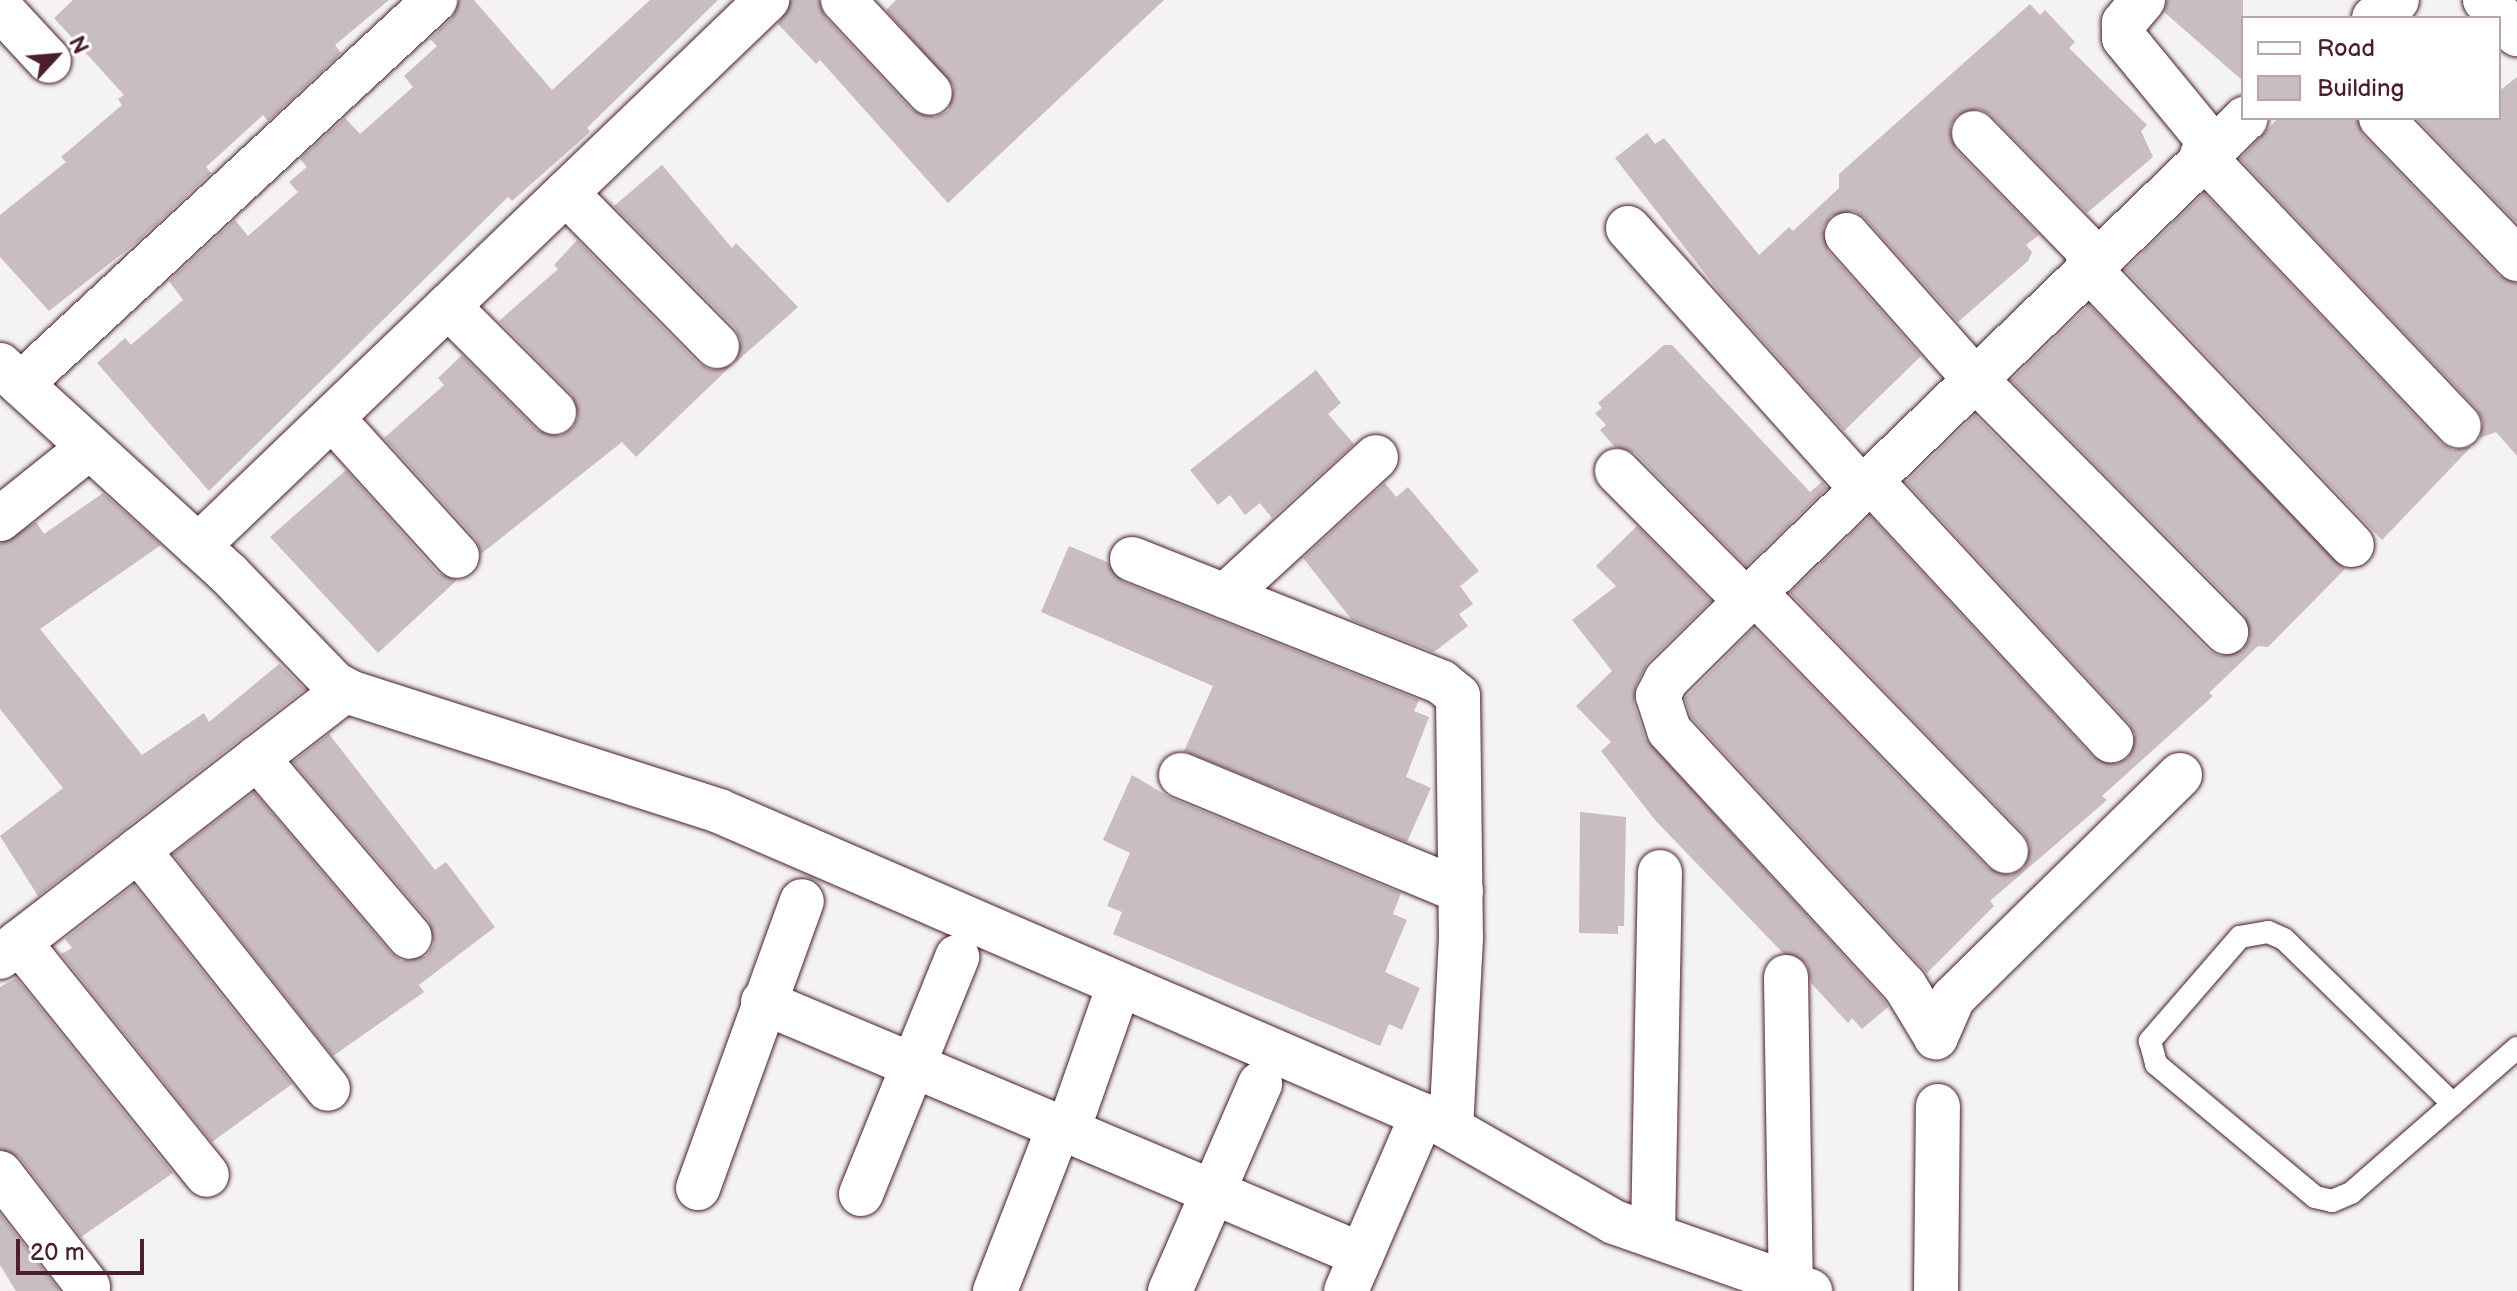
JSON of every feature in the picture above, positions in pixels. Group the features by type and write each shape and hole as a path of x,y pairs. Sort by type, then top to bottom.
{"street":[{"path":"435,0 10,375 198,546 345,690 468,733 702,804 1437,1122 1594,1211 1800,1288 1786,977"},
{"path":"198,546 767,0"},
{"path":"843,0 930,93"},
{"path":"2143,0 2124,23 2124,38 2207,150 2459,426"},
{"path":"2377,16 2397,0"},
{"path":"2485,0 2500,16"},
{"path":"0,8 49,61"},
{"path":"2501,17 2517,34"},
{"path":"2180,775 1953,998 1936,1037 1905,986 1660,714 1666,680 2207,150 2244,120"},
{"path":"2383,120 2517,259"},
{"path":"1974,133 2352,545"},
{"path":"566,193 717,346"},
{"path":"1628,228 1865,484 2111,740"},
{"path":"1847,235 1974,378 2226,632"},
{"path":"448,306 554,412"},
{"path":"332,418 457,556"},
{"path":"0,519 90,447"},
{"path":"1225,596 1376,457"},
{"path":"1617,471 1750,597 2006,851"},
{"path":"763,1002 1209,1190 1354,1273 1437,1122 1461,891 1458,696 1441,682 1132,559"},
{"path":"207,1175 10,949 345,690"},
{"path":"257,758 410,937"},
{"path":"1181,775 1461,891"},
{"path":"138,850 328,1089"},
{"path":"1653,1235 1660,872"},
{"path":"698,1188 802,901"},
{"path":"861,1194 916,1066 957,957"},
{"path":"995,1291 1119,985"},
{"path":"1170,1291 1209,1190 1260,1084"},
{"path":"1936,1291 1938,1106"},
{"path":"0,1173 88,1287"}],"lane":[{"path":"2453,1104 2284,939 2268,932 2240,937 2150,1041 2156,1064 2315,1197 2332,1201 2351,1193 2453,1104 2517,1048"}],"building":[{"path":"73,0 389,0 335,45 341,53 268,121 263,115 206,167 211,173 137,242 49,311 0,257 0,215 66,162 61,157 122,105 118,99 124,95 54,18"},
{"path":"459,0 474,0 552,90 650,0 718,0 587,128 590,132 512,201 508,197 209,491 97,363 125,338 131,345 183,300 169,281 235,220 248,236 298,192 289,182 307,167 300,159 345,118 360,134 413,87 404,76 437,46 430,39 452,18"},
{"path":"791,0 819,0 825,17 912,110 935,117 948,111 954,87 886,10 896,0 1164,0 948,203 820,60 816,64 778,24"},
{"path":"2167,0 2243,0 2241,79 2164,12"},
{"path":"2030,4 2040,15 2045,10 2075,42 2069,48 2147,125 2141,131 2153,157 2087,213 1991,115 1980,109 1957,115 1950,127 1956,150 2039,235 2026,245 2032,252 2028,261 1958,322 1865,218 1854,211 1831,216 1823,228 1828,251 1921,356 1844,431 1721,294 1615,158 1647,133 1655,144 1664,138 1759,255 1789,227 1793,231 1839,188 1839,174"},
{"path":"2517,77 2517,223 2418,120 2501,120 2501,89"},
{"path":"2276,120 2358,120 2363,135 2499,276 2517,283 2517,456 2496,432 2480,438 2483,421 2477,409 2240,159"},
{"path":"662,165 732,248 736,243 798,307 736,362 741,340 735,328 614,206"},
{"path":"2204,193 2441,443 2453,450 2471,447 2382,540 2125,270"},
{"path":"577,240 699,364 711,370 732,365 636,457 622,442 481,554 476,539 384,438 444,385 438,378 462,355 537,430 560,436 572,429 578,418 572,395 499,321 558,269 554,265"},
{"path":"2089,305 2345,569 2268,647 2258,646 2209,693 2213,696 2102,796 2107,800 1990,901 1994,906 1927,973 1691,717 1685,698 1754,628 1988,868 2011,875 2024,868 2030,846 2024,834 1790,593 1870,516 2093,757 2116,764 2128,758 2135,735 2129,723 1906,482 1975,415 2208,650 2220,656 2243,650 2250,638 2244,614 2011,380"},
{"path":"1664,345 1672,345 1810,492 1822,482 1827,488 1746,566 1635,453 1615,447 1600,430 1606,425 1595,413 1602,408 1598,403"},
{"path":"1316,370 1341,403 1328,414 1354,444 1272,518 1260,503 1245,515 1230,495 1218,505 1190,470"},
{"path":"346,470 438,573 457,580 378,653 270,537"},
{"path":"1385,483 1396,497 1408,487 1479,571 1460,586 1473,604 1459,614 1468,626 1434,652 1352,620 1303,558"},
{"path":"103,493 161,545 40,629 142,755 204,713 209,722 279,664 305,689 38,896 0,836 63,788 0,709 0,543 36,522 44,534"},
{"path":"1637,526 1711,601 1648,662 1636,685 1634,704 1645,738 1885,1001 1888,1007 1862,1029 1852,1018 1848,1023 1811,983 1807,964 1783,953 1655,820 1601,751 1611,742 1576,706 1612,671 1572,620 1616,586 1596,566"},
{"path":"1069,546 1107,562 1123,582 1419,700 1414,711 1429,717 1406,777 1431,788 1407,842 1184,751 1213,686 1041,612"},
{"path":"329,734 435,870 446,862 495,927 419,985 424,992 333,1056 173,854 254,792 391,953 402,961 426,956 434,945 429,921 293,762"},
{"path":"1132,775 1171,798 1401,893 1393,914 1407,920 1385,972 1420,988 1402,1030 1389,1024 1380,1046 1113,934 1122,912 1107,906 1130,853 1103,840"},
{"path":"1580,812 1626,817 1624,926 1618,926 1618,934 1579,933"},
{"path":"134,885 292,1084 212,1142 61,954 72,948 65,939"},
{"path":"16,978 173,1173 81,1237 20,1158 0,1149 0,987"},
{"path":"0,1214 60,1291 16,1291 0,1265"}]}
